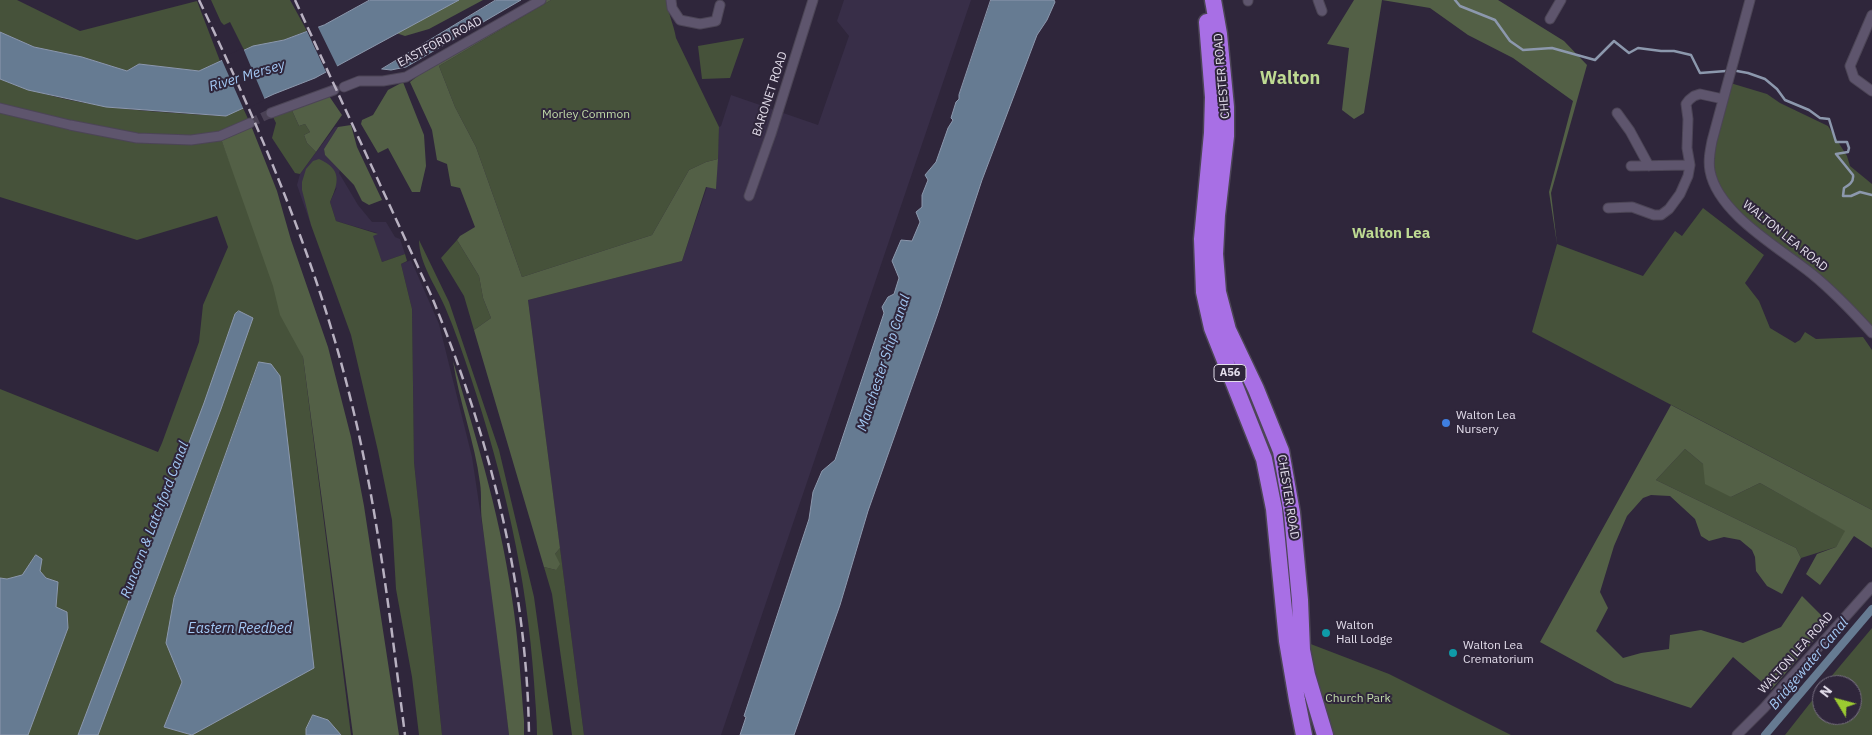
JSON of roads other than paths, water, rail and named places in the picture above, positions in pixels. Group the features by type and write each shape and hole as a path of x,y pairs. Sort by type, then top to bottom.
{"highway":[{"name":"CHESTER ROAD","path":"1207,0 1207,30 1213,97 1212,133 1202,239 1204,292 1212,328 1264,459 1274,509 1287,641 1304,735"},
{"name":"CHESTER ROAD","path":"1213,0 1219,34 1226,107 1226,136 1217,215 1215,254 1218,292 1228,330 1256,389 1281,450 1292,513 1300,585 1302,650 1307,676 1325,735"}],"street":[{"name":"EASTFORD ROAD","path":"344,87 360,81 383,82 406,77 541,0"},
{"path":"671,0 672,8 680,20 700,24 716,21 720,6"},
{"name":"BARONET ROAD","path":"749,196 771,134 813,0"},
{"path":"1318,0 1322,11"},
{"path":"1550,19 1561,0"},
{"name":"WALTON LEA ROAD","path":"1750,0 1712,140 1709,159 1710,172 1715,186 1725,203 1768,242 1812,274 1835,294 1872,333"},
{"path":"1872,15 1850,66 1854,78 1872,91"},
{"path":"271,114 334,90"},
{"path":"1608,208 1632,207 1654,216 1665,212 1674,203 1685,185 1690,165 1687,148 1688,119 1686,104 1694,96 1700,94 1723,99"},
{"path":"0,108 70,125 137,138 191,140 220,136 250,122"},
{"path":"1617,114 1630,131 1649,166"},
{"path":"1631,166 1690,165"},
{"name":"WALTON LEA ROAD","path":"1737,735 1764,708 1872,586"}],"water":[{"name":"River Mersey","path":"370,0 459,0 315,78 226,116 106,107 28,90 0,79 0,32 34,47 82,57 127,71 139,64 199,71 253,46 284,40 324,25"},
{"path":"496,0 521,0 406,67 391,70 382,69"},
{"name":"Manchester Ship Canal","path":"991,0 1054,0 1055,2 1047,20 1037,35 982,180 937,316 868,511 840,605 794,735 740,735 746,717 744,716 809,519 813,492 822,471 835,460 884,313 882,307 888,297 894,294 899,278 892,261 901,240 912,241 920,222 916,212 922,207 922,195 928,180 925,175 936,162 948,128 953,120 951,118 956,102 959,99"},
{"path":"239,311 253,318 221,409 98,735 78,735 204,403 235,314"},
{"name":"Eastern Reedbed","path":"259,362 271,364 280,376 314,668 192,735 164,727 182,682 166,643 174,598"},
{"path":"36,555 42,559 40,571 46,578 58,582 56,607 67,612 68,628 28,735 0,735 0,578 7,579 22,575"},
{"path":"313,715 328,720 341,735 306,735 306,729"}],"waterway":[{"path":"1455,0 1460,6 1495,20 1510,41 1523,50 1552,48 1595,60 1614,41 1629,53 1638,48 1674,51 1691,55 1700,73 1726,71"},
{"path":"1737,71 1765,79 1777,89 1785,100 1809,110 1820,118 1829,119 1836,142 1847,142 1849,148 1848,152 1836,154 1853,175 1852,181 1844,188 1843,196 1851,196 1860,192 1872,195"},
{"name":"Bridgewater Canal","path":"1765,735 1872,609"}],"tunnel":[{"path":"250,123 271,113"}],"railway":[{"path":"199,0 263,141 301,237 333,335 347,385 375,515 405,735"},
{"path":"295,0 431,295 471,401 501,510 512,566 527,678 529,735"}],"place":[{"name":"Walton Lea Nursery","path":"1446,423"},
{"name":"Walton Hall Lodge","path":"1326,633"},
{"name":"Walton Lea Crematorium","path":"1453,653"}],"district":[{"name":"Walton","path":"1290,79"},
{"name":"Walton Lea","path":"1391,234"}],"park label":[{"name":"Morley Common","path":"586,115"},
{"name":"Church Park","path":"1358,699"}],"water label":[{"name":"Runcorn & Latchford Canal","path":"155,520"}]}
